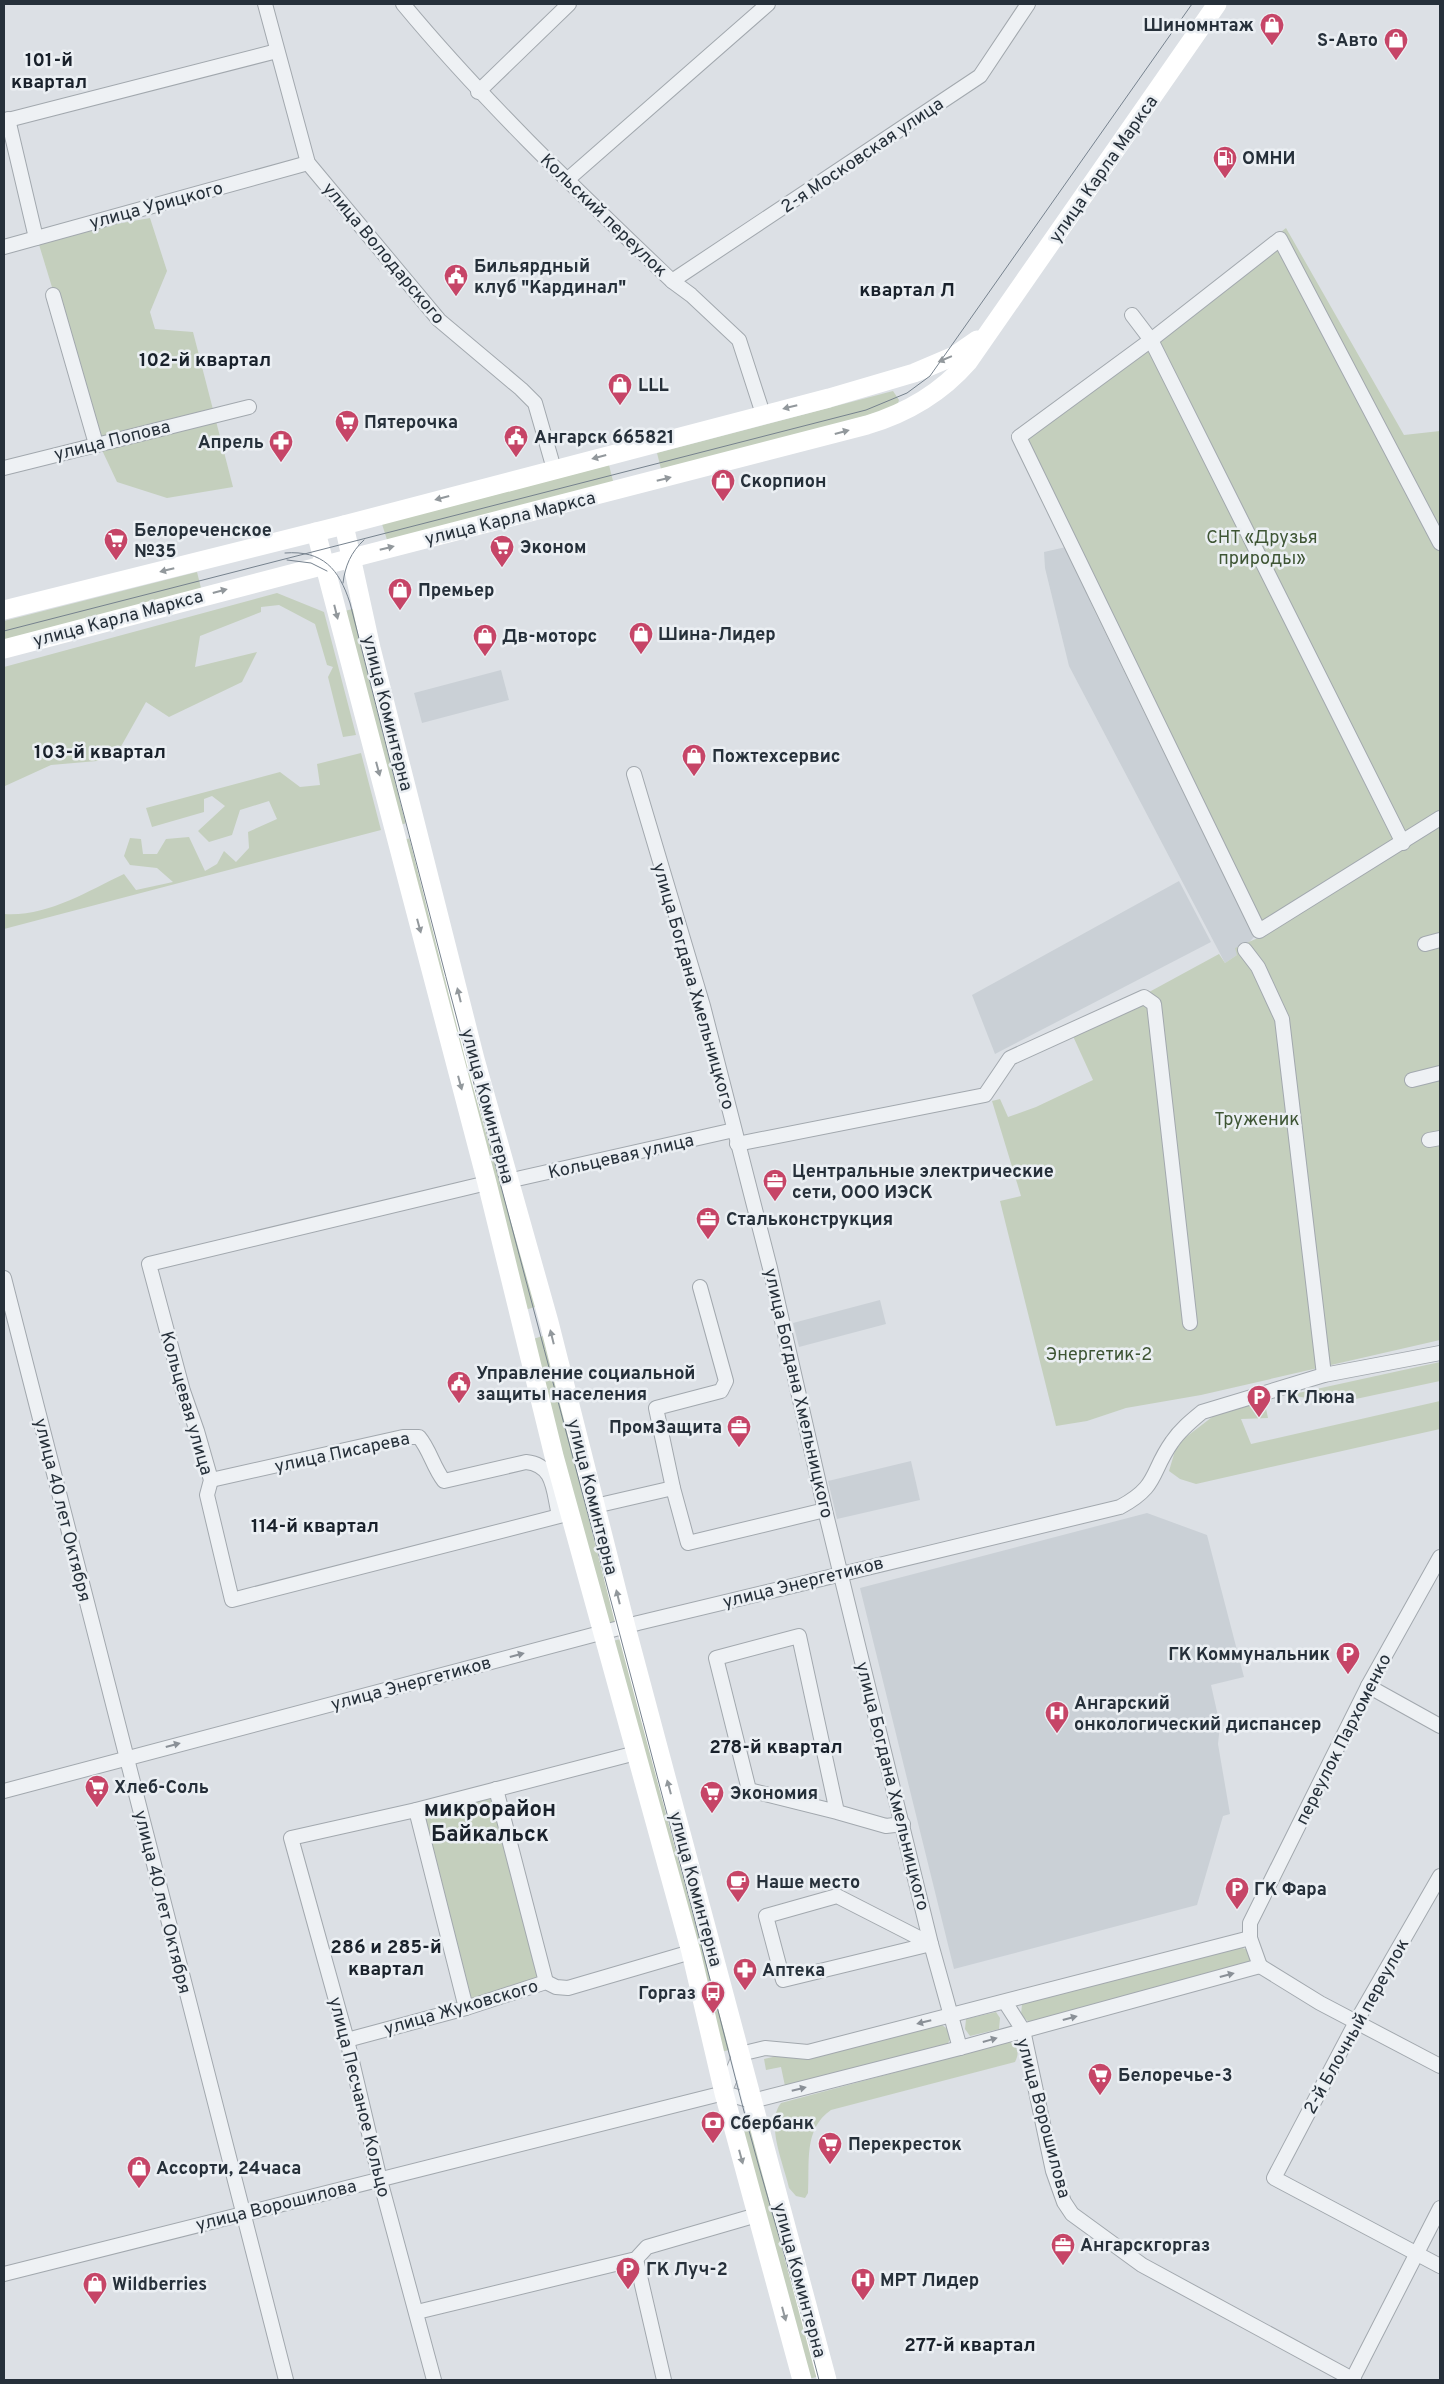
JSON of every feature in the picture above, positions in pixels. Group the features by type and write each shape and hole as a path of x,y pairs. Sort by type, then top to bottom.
{"street":[{"name":"улица Володарского","path":"265,4 308,163 438,320 521,389 535,403 554,469"},
{"name":"Кольский переулок","path":"403,4 478,92 566,180 672,281 691,295 739,340 764,414"},
{"path":"478,92 569,4"},
{"path":"566,180 768,4"},
{"name":"2-я Московская улица","path":"672,281 980,76 1028,4"},
{"name":"улица Карла Маркса","path":"4,649 323,565 867,426 928,398 968,362 1217,4"},
{"path":"36,238 6,120 277,51"},
{"name":"улица Урицкого","path":"4,247 308,163"},
{"path":"1440,543 1280,239 1151,340 1018,438 1259,931 1403,843 1440,818"},
{"path":"53,294 96,444"},
{"path":"1132,315 1151,340 1403,843"},
{"name":"улица Карла Маркса","path":"4,610 344,525 865,388 914,373 954,356 987,334"},
{"path":"865,388 886,386 899,390 902,395 902,405 892,416"},
{"name":"улица Попова","path":"4,468 249,407"},
{"name":"улица Коминтерна","path":"344,525 416,827 508,1181 549,1322 626,1626 827,2380"},
{"name":"улица Коминтерна","path":"316,532 323,565 487,1183 565,1514 602,1633 691,1952 724,2093 802,2380"},
{"name":"улица Богдана Хмельницкого","path":"634,774 703,1006 770,1268 826,1510 931,1944 960,2048"},
{"path":"1425,944 1440,940"},
{"path":"1245,950 1258,968 1282,1019 1324,1375"},
{"path":"737,1144 985,1096 1010,1058 1144,997 1154,1004 1190,1322"},
{"path":"1412,1080 1440,1073"},
{"name":"Кольцевая улица","path":"508,1181 734,1130"},
{"name":"Кольцевая улица","path":"487,1183 148,1264 183,1391 198,1431 211,1480 207,1495 232,1600 565,1514"},
{"name":"улица 40 лет Октября","path":"4,1278 286,2380"},
{"path":"700,1287 726,1381 721,1391 656,1408 673,1488 688,1543 826,1510"},
{"name":"улица Энергетиков","path":"4,1791 126,1757 626,1626 841,1572 1120,1507 1136,1498 1146,1489 1154,1479 1171,1443 1187,1424 1202,1412 1324,1375 1440,1353"},
{"name":"улица Писарева","path":"211,1480 403,1437 419,1437 428,1448 439,1475 444,1481 526,1462 537,1463 549,1472 565,1514"},
{"path":"595,1506 673,1488"},
{"name":"переулок Пархоменко","path":"1250,1938 1250,1923 1368,1686 1417,1594 1440,1557"},
{"path":"837,1812 799,1636 716,1658 749,1790 886,1826 902,1824"},
{"path":"1368,1686 1440,1726"},
{"name":"улица Песчаное Кольцо","path":"434,2380 380,2180 347,2040 291,1838 416,1810 636,1753"},
{"path":"496,1788 546,1982"},
{"path":"416,1810 466,2008"},
{"name":"2-й Блочный переулок","path":"1416,2253 1274,2178 1356,2022 1440,1876"},
{"path":"836,1896 931,1944 783,1980 766,1916 836,1896"},
{"path":"752,2101 724,2093 740,2054 765,2048 808,2052 1250,1938 1260,1966 1356,2022 1440,2066"},
{"name":"улица Жуковского","path":"347,2040 466,2008 546,1982 556,1987 568,1988 691,1952"},
{"path":"1005,2002 1023,2030 1260,1966"},
{"name":"улица Ворошилова","path":"752,2101 1023,2030 1054,2171 1064,2202 1072,2214 1142,2264 1353,2380"},
{"name":"улица Ворошилова","path":"4,2274 724,2093"},
{"path":"1353,2380 1440,2208"},
{"path":"417,2312 636,2258 647,2247 757,2215"},
{"path":"1416,2253 1440,2266"},
{"path":"636,2258 664,2380"}],"shaded area":[{"path":"1066,547 1094,610 1254,937 1237,955 1225,963 1069,666 1045,568 1044,552"},
{"path":"501,670 509,700 422,723 414,693"},
{"path":"1179,881 1211,942 995,1054 972,995"},
{"path":"880,1300 886,1324 799,1347 793,1323"},
{"path":"911,1461 920,1500 837,1519 828,1481"},
{"name":"Ангарский онкологический диспансер","path":"1147,1513 1207,1535 1244,1677 1211,1685 1220,1725 1218,1744 1230,1814 1223,1816 1197,1905 954,1969 860,1588"}],"green space":[{"path":"150,218 167,271 150,312 155,329 193,332 233,487 167,498 117,482 101,448 37,238"},
{"path":"1286,228 1404,435 1440,431 1440,1340 1201,1395 1126,1408 1087,1421 1056,1426 1000,1201 1021,1196 992,1101 1000,1099 1008,1117 1036,1107 1093,1080 1072,1034 1219,954 1225,963 1237,955 1235,948 1258,938 1238,904 1094,609 1019,437"},
{"path":"893,391 899,400 897,407 662,473 657,453"},
{"path":"609,465 614,485 388,543 382,524"},
{"path":"197,572 202,592 4,641 4,621"},
{"path":"277,593 324,612 356,735 343,737 328,677 333,667 327,665 315,624 279,605 261,607 261,612 200,636 195,667 257,652 242,682 169,717 146,702 119,750 97,761 51,765 5,786 4,667"},
{"path":"356,608 412,821 398,826 341,612"},
{"path":"361,753 381,830 4,929 4,914 36,912 66,902 124,874 136,890 173,882 157,868 130,865 124,856 130,838 141,839 143,854 157,854 166,839 189,837 205,871 217,864 224,851 236,862 249,848 248,832 277,819 269,801 240,810 232,835 209,842 198,831 225,806 212,796 204,799 204,812 152,827 146,808 280,772 300,787 320,785 317,764"},
{"path":"416,837 538,1306 525,1310 402,840"},
{"path":"546,1335 621,1620 607,1624 533,1339"},
{"path":"1440,1362 1440,1381 1337,1403 1289,1395"},
{"path":"1264,1399 1268,1418 1241,1419 1251,1444 1440,1401 1440,1429 1196,1484 1180,1479 1169,1471 1177,1444 1216,1414"},
{"path":"626,1638 734,2049 720,2052 612,1641"},
{"path":"496,1789 546,1982 466,2006 416,1811"},
{"path":"1236,1946 1252,1951 1250,1963 1029,2022 1021,2015 1022,2004"},
{"path":"996,2012 1000,2018 999,2029 970,2036 965,2029 966,2019"},
{"path":"942,2025 953,2033 946,2047 785,2086 781,2067 766,2070 764,2059 781,2055 808,2059"},
{"path":"1008,2042 1014,2043 1016,2048 1015,2062 831,2110 822,2118 812,2137 808,2193 805,2198 796,2196 789,2188 775,2133 777,2111 781,2103"},
{"path":"754,2127 821,2376 808,2379 741,2130"}],"tram line":[{"path":"4,631 866,410 907,393 930,376 1192,4"},
{"path":"343,583 349,560 364,540"},
{"path":"285,553 310,555 328,564 341,580 350,603 397,790 749,2132 819,2380"},
{"path":"287,560 311,563 327,571"}],"place":[{"name":"Шиномнтаж","path":"1272,46"},
{"name":"S-Авто","path":"1396,61"},
{"name":"ОМНИ","path":"1225,179"},
{"name":"Бильярдный клуб \"Кардинал\"","path":"456,297"},
{"name":"LLL","path":"620,406"},
{"name":"Пятерочка","path":"347,443"},
{"name":"Ангарск 665821","path":"516,458"},
{"name":"Апрель","path":"281,463"},
{"name":"Скорпион","path":"723,502"},
{"name":"Белореченское №35","path":"116,561"},
{"name":"Эконом","path":"502,568"},
{"name":"Премьер","path":"400,611"},
{"name":"Шина-Лидер","path":"641,655"},
{"name":"Дв-моторс","path":"485,657"},
{"name":"Пожтехсервис","path":"694,777"},
{"name":"Центральные электрические сети, ООО ИЭСК","path":"775,1202"},
{"name":"Стальконструкция","path":"708,1240"},
{"name":"Управление социальной защиты населения","path":"459,1404"},
{"name":"ГК Люна","path":"1259,1418"},
{"name":"ПромЗащита","path":"739,1448"},
{"name":"ГК Коммунальник","path":"1348,1675"},
{"name":"Ангарский онкологический диспансер","path":"1057,1734"},
{"name":"Хлеб-Соль","path":"97,1808"},
{"name":"Экономия","path":"712,1814"},
{"name":"Наше место","path":"738,1903"},
{"name":"ГК Фара","path":"1237,1910"},
{"name":"Аптека","path":"745,1991"},
{"name":"Горгаз","path":"713,2014"},
{"name":"Белоречье-3","path":"1100,2096"},
{"name":"Сбербанк","path":"713,2144"},
{"name":"Перекресток","path":"830,2165"},
{"name":"Ассорти, 24часа","path":"139,2189"},
{"name":"Ангарскгоргаз","path":"1063,2266"},
{"name":"ГК Луч-2","path":"628,2290"},
{"name":"МРТ Лидер","path":"863,2301"},
{"name":"Wildberries","path":"95,2305"}],"district":[{"name":"101-й квартал","path":"49,70"},
{"name":"квартал Л","path":"907,289"},
{"name":"102-й квартал","path":"205,359"},
{"name":"103-й квартал","path":"100,751"},
{"name":"114-й квартал","path":"315,1525"},
{"name":"278-й квартал","path":"776,1746"},
{"name":"микрорайон Байкальск","path":"490,1820"},
{"name":"286 и 285-й квартал","path":"386,1957"},
{"name":"277-й квартал","path":"970,2344"}],"park label":[{"name":"СНТ «Друзья природы»","path":"1262,547"},
{"name":"Труженик","path":"1257,1119"},
{"name":"Энергетик-2","path":"1099,1354"}]}
